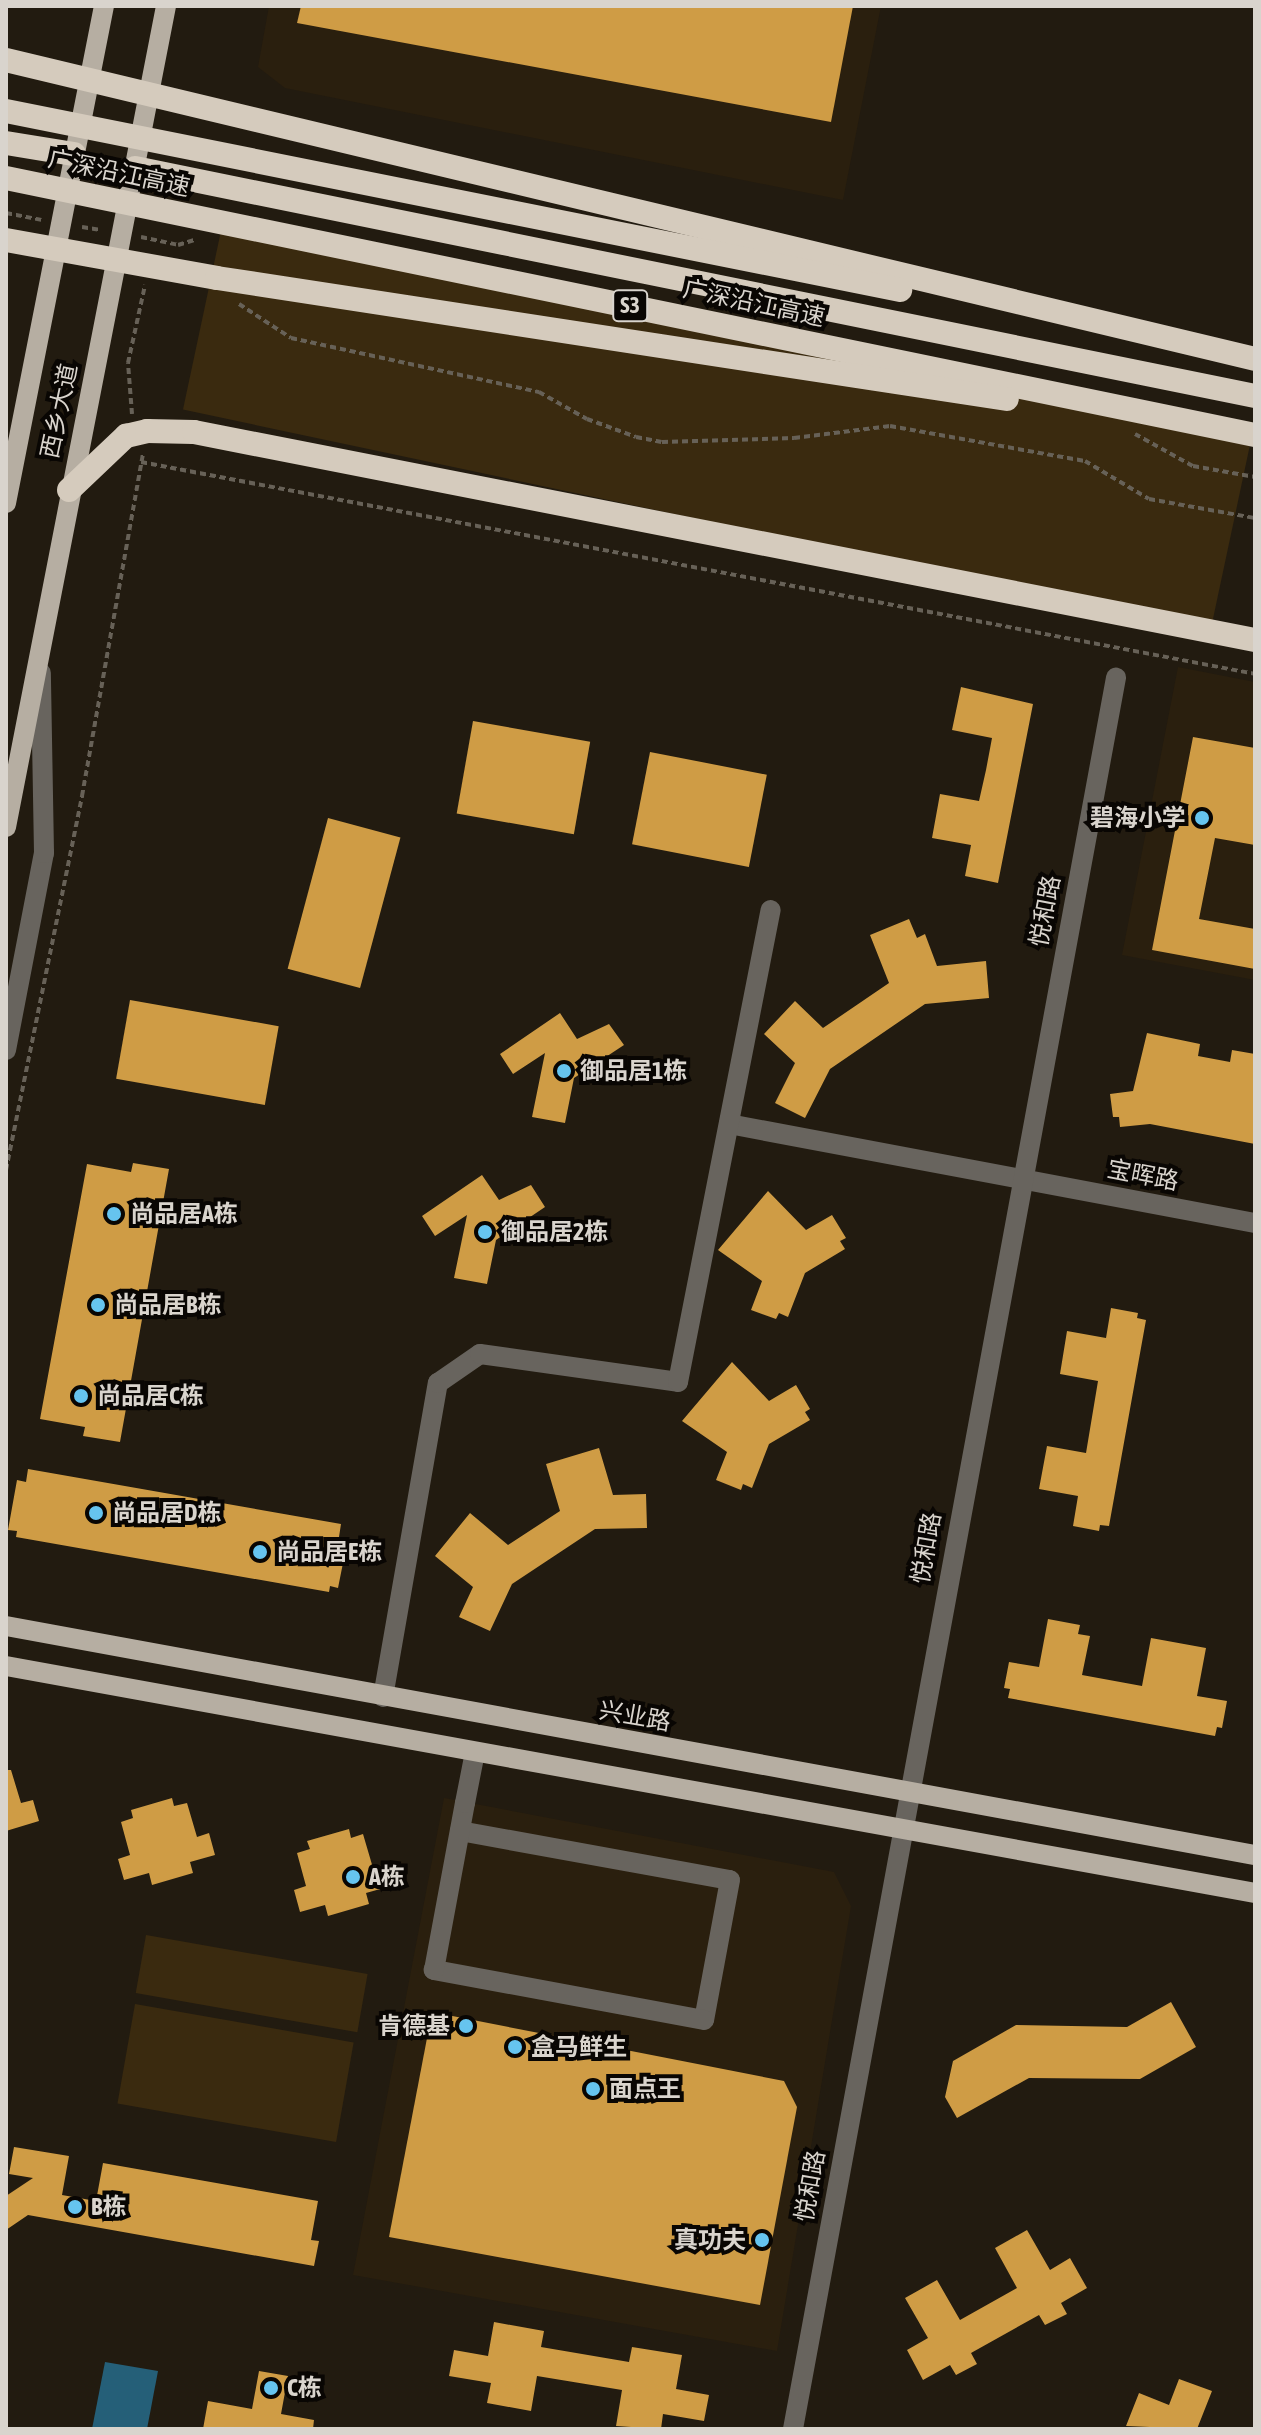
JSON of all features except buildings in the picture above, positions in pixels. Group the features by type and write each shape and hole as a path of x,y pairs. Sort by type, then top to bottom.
{"highway":[{"path":"6,60 1255,360"},
{"name":"广深沿江高速","path":"6,111 1255,360"},
{"path":"6,143 74,154"},
{"path":"135,168 1255,396"},
{"name":"广深沿江高速","path":"6,178 1255,436"},
{"path":"6,240 217,278 1255,436"},
{"path":"69,490 126,436 147,431 194,432 1255,640"}],"main road":[{"name":"西乡大道","path":"6,503 104,6"},
{"name":"西乡大道","path":"6,827 69,490 166,6"},
{"name":"兴业路","path":"6,1626 1255,1855"},
{"path":"6,1666 1255,1893"}],"street":[{"path":"6,1050 44,853 40,649"},
{"name":"悦和路","path":"793,2429 900,1829 1116,678"},
{"path":"383,1697 438,1383 480,1354 678,1382 771,910"},
{"name":"宝晖路","path":"729,1124 1255,1223"},
{"path":"460,1831 730,1880 704,2020 434,1970 460,1831 475,1752"}],"path":[{"path":"6,213 155,240 175,254"},
{"path":"152,254 155,240"},
{"path":"132,415 128,363 145,281"},
{"path":"234,300 291,338 539,392 587,419 636,437 662,442 794,438 890,426 1085,461 1149,499 1255,518"},
{"path":"6,1170 82,796 144,447"},
{"path":"141,462 1255,674"}],"shaded area":[{"path":"269,6 881,6 843,200 285,88 258,67"},
{"path":"225,212 1253,431 1211,628 183,410"},
{"name":"碧海小学","path":"1178,667 1255,682 1255,980 1122,955"},
{"path":"444,1798 834,1872 851,1906 777,2351 353,2275"},
{"path":"146,1935 368,1974 357,2032 136,1993"},
{"path":"135,2004 354,2043 336,2142 117,2103"}],"water":[{"path":"105,2362 158,2371 147,2429 92,2429"}],"place":[{"name":"碧海小学","path":"1202,818"},
{"name":"御品居1栋","path":"564,1071"},
{"name":"尚品居A栋","path":"114,1214"},
{"name":"御品居2栋","path":"485,1232"},
{"name":"尚品居B栋","path":"98,1305"},
{"name":"尚品居C栋","path":"81,1396"},
{"name":"尚品居D栋","path":"96,1513"},
{"name":"尚品居E栋","path":"260,1552"},
{"name":"A栋","path":"353,1877"},
{"name":"肯德基","path":"466,2026"},
{"name":"盒马鲜生","path":"515,2047"},
{"name":"面点王","path":"593,2089"},
{"name":"B栋","path":"75,2207"},
{"name":"真功夫","path":"762,2240"},
{"name":"C栋","path":"271,2388"}]}
